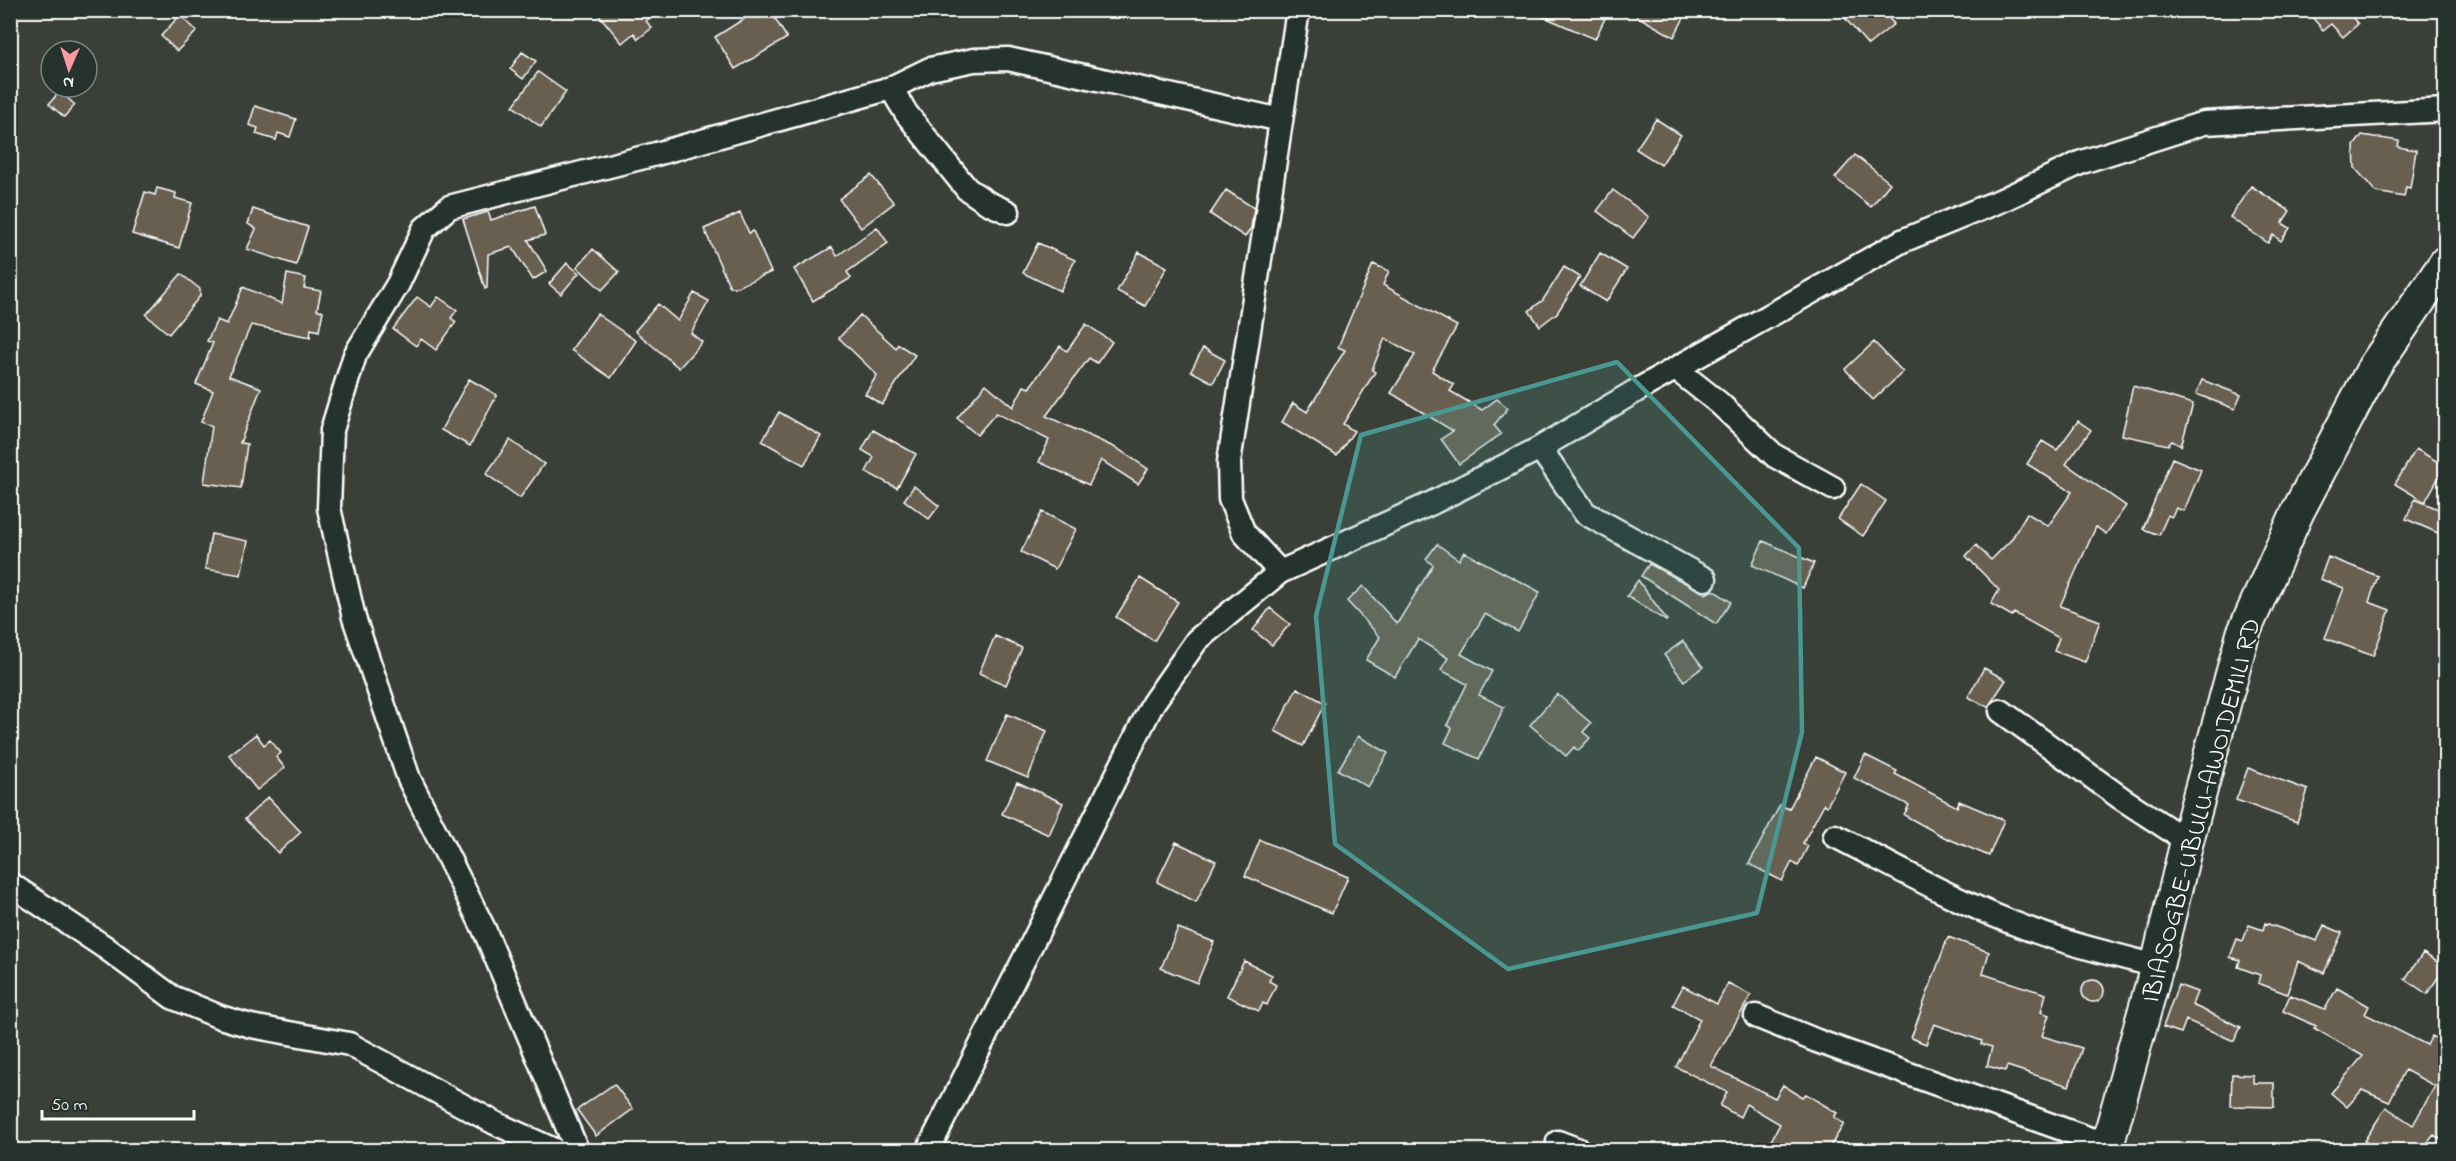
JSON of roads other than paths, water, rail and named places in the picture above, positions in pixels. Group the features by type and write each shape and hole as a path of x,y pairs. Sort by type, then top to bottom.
{"street":[{"path":"1280,572 1244,533 1230,499 1229,462 1298,10"},
{"path":"577,1150 484,929 409,780 354,618 329,508 332,430 355,355 398,284 424,229 450,207 656,154 891,88 930,69 974,60 1008,59 1281,120"},
{"path":"891,88 906,112 967,189 988,203 1008,212"},
{"path":"928,1150 1153,703 1197,640 1280,572 1432,503 1540,448 1902,240 2002,200 2082,162 2204,123 2445,110"},
{"name":"IBIASOGBE-UBULU-AWOIDEMILI RD","path":"2107,1148 2243,634 2298,511 2374,367 2445,262"},
{"path":"1676,369 1719,403 1775,456 1833,488"},
{"path":"1540,448 1585,513 1705,579"},
{"path":"2001,711 2121,798 2187,841"},
{"path":"1835,836 1958,900 2009,922 2081,946 2157,966"},
{"path":"10,884 106,948 172,997 220,1017 251,1026 349,1044 495,1123 554,1150"},
{"path":"1756,1016 2107,1148"},
{"path":"1558,1142 1579,1150"}]}
